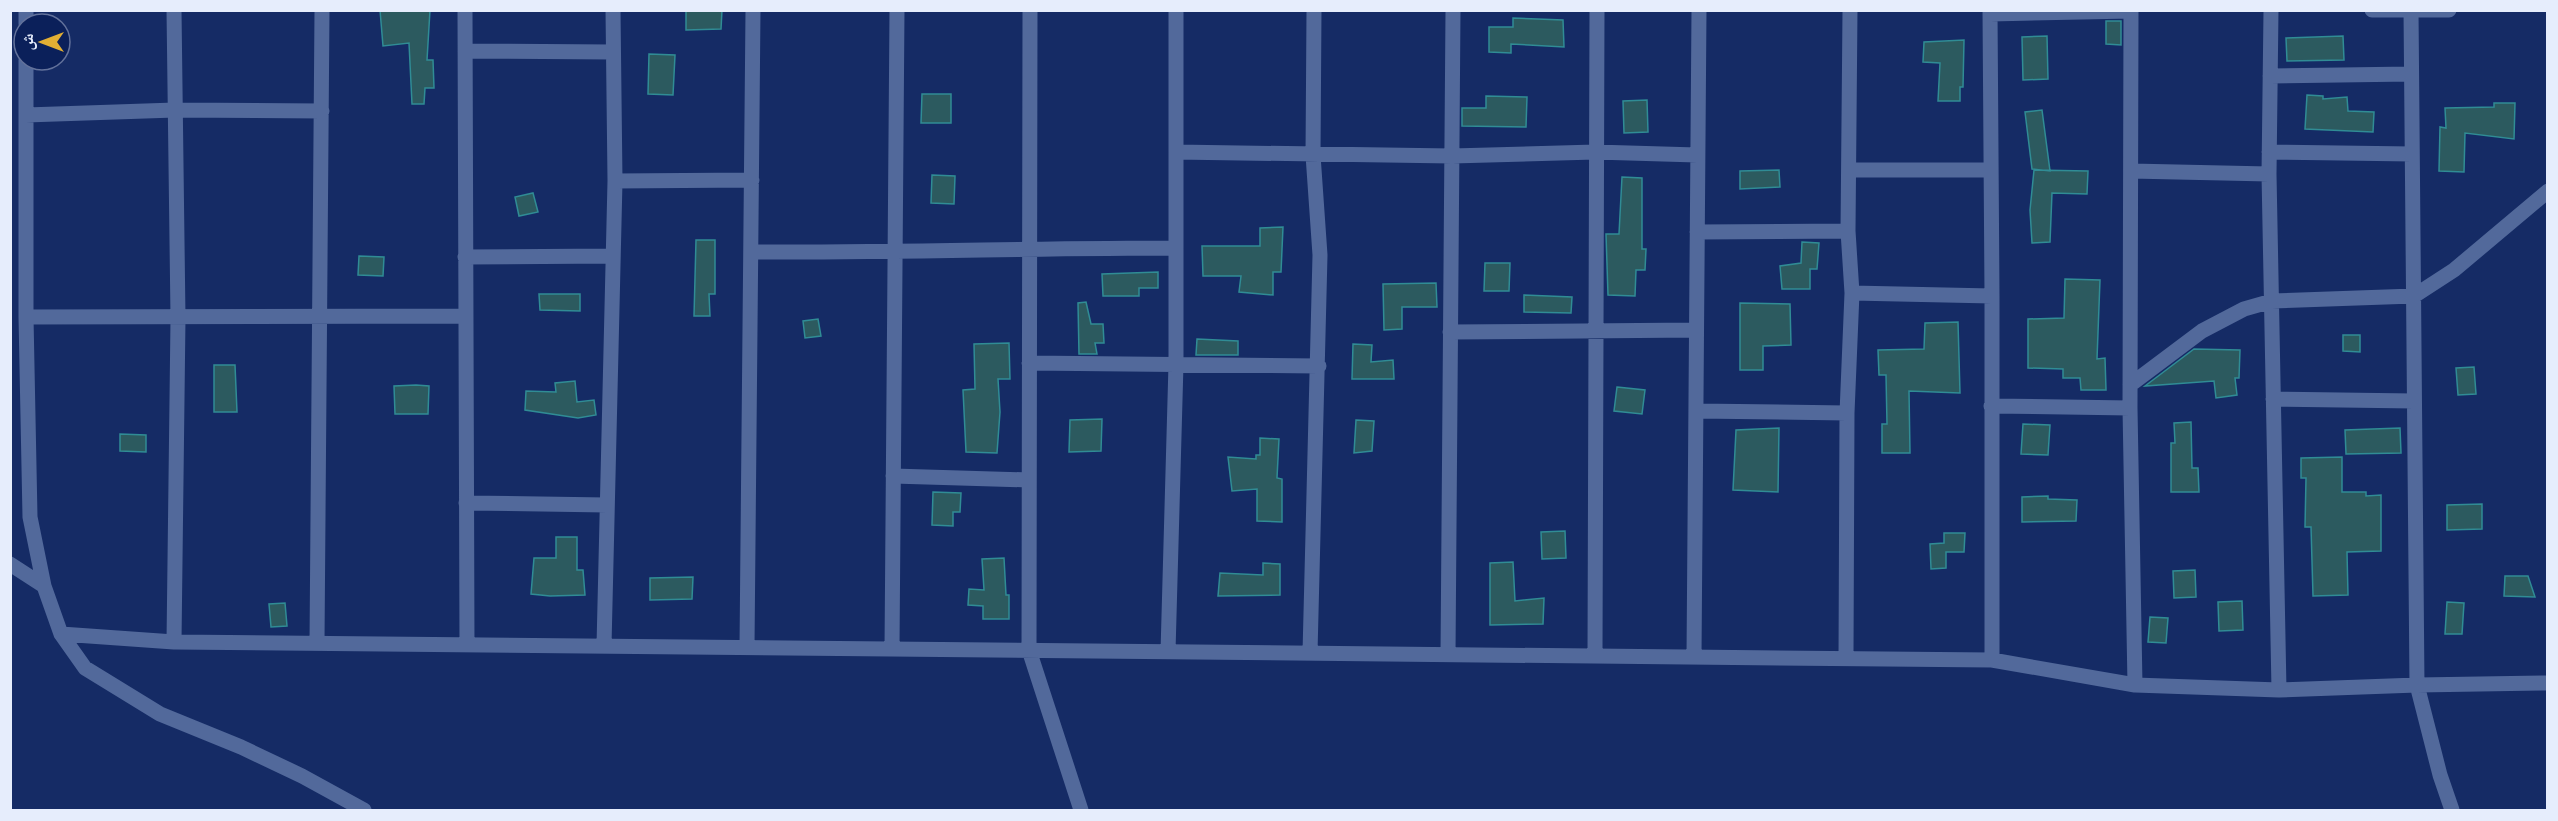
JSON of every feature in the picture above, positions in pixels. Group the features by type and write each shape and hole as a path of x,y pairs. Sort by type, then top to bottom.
{"street":[{"path":"174,10 178,318 174,642"},
{"path":"317,644 322,10"},
{"path":"465,10 467,645"},
{"path":"604,646 615,181 613,10"},
{"path":"747,647 753,10"},
{"path":"892,649 897,10"},
{"path":"1030,10 1029,650 1081,810"},
{"path":"1168,652 1176,364 1176,10"},
{"path":"1310,653 1320,255 1313,155 1314,10"},
{"path":"1448,655 1453,10"},
{"path":"1595,656 1597,10"},
{"path":"1694,657 1698,10"},
{"path":"1846,658 1847,414 1852,293 1848,231 1850,10"},
{"path":"2271,10 2268,174 2279,690"},
{"path":"2372,10 2449,10"},
{"path":"1992,660 1990,12 2131,11 2130,408 2135,685"},
{"path":"2411,11 2417,685 2440,775 2452,810"},
{"path":"465,51 612,52"},
{"path":"26,72 26,317 30,517 44,586 61,634 85,668 160,714 272,762 364,810"},
{"path":"2270,76 2411,74"},
{"path":"26,115 175,110 322,111"},
{"path":"1176,152 1452,156 1595,152 1697,155"},
{"path":"2269,152 2412,154"},
{"path":"1849,170 1990,170"},
{"path":"2131,171 2268,174"},
{"path":"615,181 752,180"},
{"path":"2130,385 2175,350 2224,317 2244,309 2272,301 2414,296 2454,270 2547,191"},
{"path":"1697,232 1848,231"},
{"path":"751,252 896,253 1029,248 1176,248"},
{"path":"465,257 612,256"},
{"path":"1852,293 1992,296"},
{"path":"26,317 465,316"},
{"path":"1450,332 1695,330"},
{"path":"1029,363 1319,366"},
{"path":"2273,399 2414,401"},
{"path":"1991,406 2130,408"},
{"path":"1696,411 1847,414"},
{"path":"893,476 1029,480"},
{"path":"466,503 607,505"},
{"path":"10,564 44,586"},
{"path":"61,634 174,642 317,644 1992,660 2135,685 2279,690 2547,683"}],"building":[{"path":"380,10 430,10 427,60 433,60 434,88 425,88 424,104 412,104 409,43 383,46"},
{"path":"686,10 722,10 721,29 686,30"},
{"path":"1513,18 1563,20 1564,47 1511,44 1511,53 1489,52 1489,27 1513,27"},
{"path":"2106,21 2121,21 2121,45 2106,44"},
{"path":"2047,36 2048,79 2023,80 2022,37"},
{"path":"2343,36 2344,60 2287,61 2286,38"},
{"path":"1964,40 1963,87 1960,87 1960,101 1938,101 1940,63 1923,62 1924,42"},
{"path":"649,54 675,55 673,95 648,94"},
{"path":"922,94 951,94 951,123 921,123"},
{"path":"2307,95 2323,96 2323,99 2347,97 2348,111 2374,112 2373,132 2305,129"},
{"path":"1486,96 1527,97 1526,127 1462,126 1462,108 1486,108"},
{"path":"1647,100 1648,132 1624,133 1623,101"},
{"path":"2494,103 2515,103 2514,139 2465,133 2464,172 2439,171 2440,127 2446,128 2445,108 2494,107"},
{"path":"2042,110 2050,171 2032,169 2025,112"},
{"path":"1779,170 1780,187 1740,189 1740,171"},
{"path":"2034,170 2088,171 2087,194 2052,193 2050,242 2032,243 2030,210"},
{"path":"932,175 955,176 954,204 931,203"},
{"path":"1622,177 1642,178 1642,249 1646,249 1645,270 1636,270 1635,296 1608,295 1606,234 1619,234"},
{"path":"533,193 538,212 519,216 515,197"},
{"path":"1283,227 1281,272 1273,272 1273,295 1239,292 1241,276 1203,276 1202,246 1260,246 1260,228"},
{"path":"696,240 715,240 715,294 709,294 710,316 694,316"},
{"path":"1802,242 1819,243 1817,269 1810,269 1810,289 1782,289 1780,266 1801,263"},
{"path":"359,256 384,257 383,276 358,275"},
{"path":"1485,263 1510,263 1509,291 1484,291"},
{"path":"1158,272 1158,288 1139,288 1139,296 1103,296 1102,274"},
{"path":"2065,279 2100,280 2097,359 2105,358 2106,390 2081,390 2080,378 2063,378 2063,369 2028,368 2028,319 2064,318"},
{"path":"1436,283 1437,307 1402,307 1402,329 1384,330 1383,284"},
{"path":"539,294 580,294 580,311 540,310"},
{"path":"1524,295 1572,297 1571,313 1524,312"},
{"path":"1086,302 1091,324 1103,324 1104,343 1095,343 1097,354 1079,354 1078,303"},
{"path":"1740,303 1790,304 1791,345 1763,346 1763,370 1740,370"},
{"path":"818,319 821,336 805,338 803,321"},
{"path":"1958,322 1960,393 1909,391 1910,453 1882,453 1882,424 1887,424 1886,375 1879,375 1878,350 1924,349 1925,323"},
{"path":"2343,335 2360,335 2360,352 2343,351"},
{"path":"1197,339 1238,341 1238,355 1196,355"},
{"path":"1009,343 1010,379 998,379 1000,412 997,453 966,452 963,390 975,389 974,344"},
{"path":"1353,344 1372,345 1371,362 1393,360 1394,379 1352,379"},
{"path":"2194,349 2240,350 2239,378 2235,378 2237,395 2216,398 2214,381 2145,386"},
{"path":"214,365 235,365 237,412 214,412"},
{"path":"2474,367 2476,394 2458,395 2456,368"},
{"path":"575,381 577,402 594,400 596,415 578,418 525,410 526,391 556,392 555,383"},
{"path":"394,386 429,386 428,414 395,414"},
{"path":"1617,387 1645,390 1642,414 1614,411"},
{"path":"1102,419 1101,451 1069,452 1070,420"},
{"path":"1356,420 1374,421 1372,451 1354,453"},
{"path":"2191,422 2192,468 2198,468 2199,492 2171,492 2171,443 2175,443 2174,423"},
{"path":"2023,424 2050,425 2048,455 2021,454"},
{"path":"1779,428 1778,492 1733,490 1736,430"},
{"path":"2400,428 2401,453 2346,454 2345,430"},
{"path":"120,434 146,435 146,452 120,451"},
{"path":"1260,438 1279,439 1277,478 1282,479 1282,522 1257,521 1257,489 1232,491 1228,457 1256,459 1256,455 1260,455"},
{"path":"2342,457 2342,492 2366,492 2366,496 2381,495 2381,551 2347,552 2348,595 2313,596 2311,527 2305,527 2306,478 2301,478 2301,458"},
{"path":"933,492 961,493 960,512 953,512 953,526 932,525"},
{"path":"2048,496 2048,499 2077,500 2076,521 2022,522 2022,497"},
{"path":"2482,504 2482,529 2447,530 2447,505"},
{"path":"1565,531 1566,558 1542,559 1541,532"},
{"path":"1944,533 1965,533 1964,552 1946,552 1946,568 1931,569 1930,544 1944,543"},
{"path":"556,537 577,537 577,570 583,570 585,595 531,594 534,558 556,558"},
{"path":"1004,558 1006,595 1009,595 1009,619 983,619 983,606 968,605 969,589 984,590 982,559"},
{"path":"1513,562 1515,601 1544,598 1543,624 1490,625 1490,563"},
{"path":"1263,563 1280,564 1280,595 1218,596 1220,573 1263,575"},
{"path":"2195,570 2196,597 2174,598 2173,571"},
{"path":"2505,576 2528,576 2535,597 2504,596"},
{"path":"693,577 692,599 650,600 650,578"},
{"path":"2242,601 2243,630 2219,631 2218,602"},
{"path":"2447,602 2464,603 2462,634 2445,634"},
{"path":"285,603 287,626 271,627 269,604"},
{"path":"2150,617 2168,618 2166,643 2148,642"}]}
